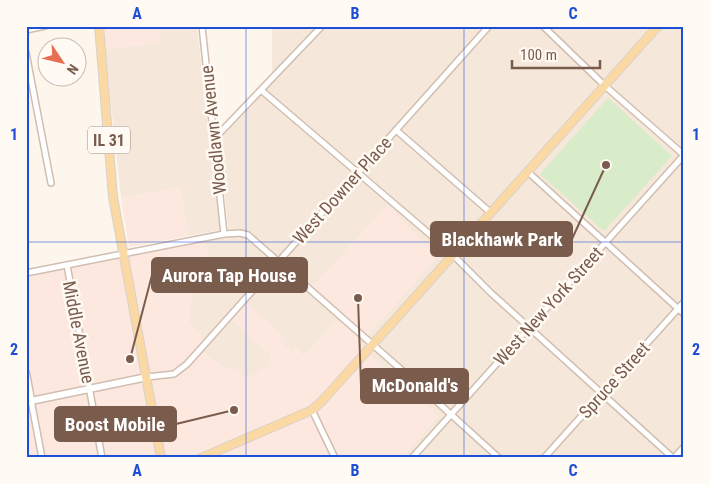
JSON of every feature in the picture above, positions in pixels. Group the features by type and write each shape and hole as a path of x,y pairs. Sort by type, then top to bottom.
{"main road":[{"name":"IL 31","path":"98,26 113,197 161,458"},
{"path":"201,458 312,410 323,400 658,26"}],"street":[{"path":"26,30 45,26"},
{"name":"Woodlawn Avenue","path":"202,26 224,234"},
{"path":"214,139 322,26"},
{"name":"West Downer Place","path":"29,401 147,377 174,374 180,370 489,26"},
{"path":"542,26 604,85 684,155"},
{"path":"26,53 51,183"},
{"path":"261,90 446,248 452,256 673,458 684,447"},
{"path":"396,130 491,213"},
{"name":"West New York Street","path":"412,458 684,155"},
{"path":"528,172 684,314"},
{"path":"26,273 224,234 240,233 248,235 499,458"},
{"name":"Middle Avenue","path":"67,265 102,458"},
{"name":"Spruce Street","path":"544,458 684,302"},
{"path":"26,373 29,401 42,458"},
{"path":"312,410 335,458"}],"shaded area":[{"path":"103,26 160,26 160,43 105,49"},
{"path":"160,26 197,26 220,230 188,236 180,188 121,198 105,49 160,43"},
{"path":"272,26 684,26 684,458 401,458 438,417 358,345 437,257 339,317 304,357 296,348 292,353 280,343 284,338 230,318 270,354 270,366 245,379 238,370 222,367 201,351 188,321 195,283 209,268 205,239 229,235 218,131 272,76"},
{"path":"180,188 188,236 129,247 121,198"},
{"path":"388,205 437,257 358,345 438,417 401,458 26,458 26,273 205,239 209,268 195,283 188,321 209,342 201,351 222,367 238,370 245,378 270,366 270,354 230,318 245,301 284,337 280,343 292,353 296,348 304,357 339,317 309,290"},
{"path":"26,425 32,458 26,458"}],"green space":[{"path":"608,98 672,156 604,231 540,174"}],"place":[{"name":"Blackhawk Park","path":"606,165"},
{"name":"McDonald's","path":"358,298"},
{"name":"Aurora Tap House","path":"130,359"},
{"name":"Boost Mobile","path":"234,410"}]}
